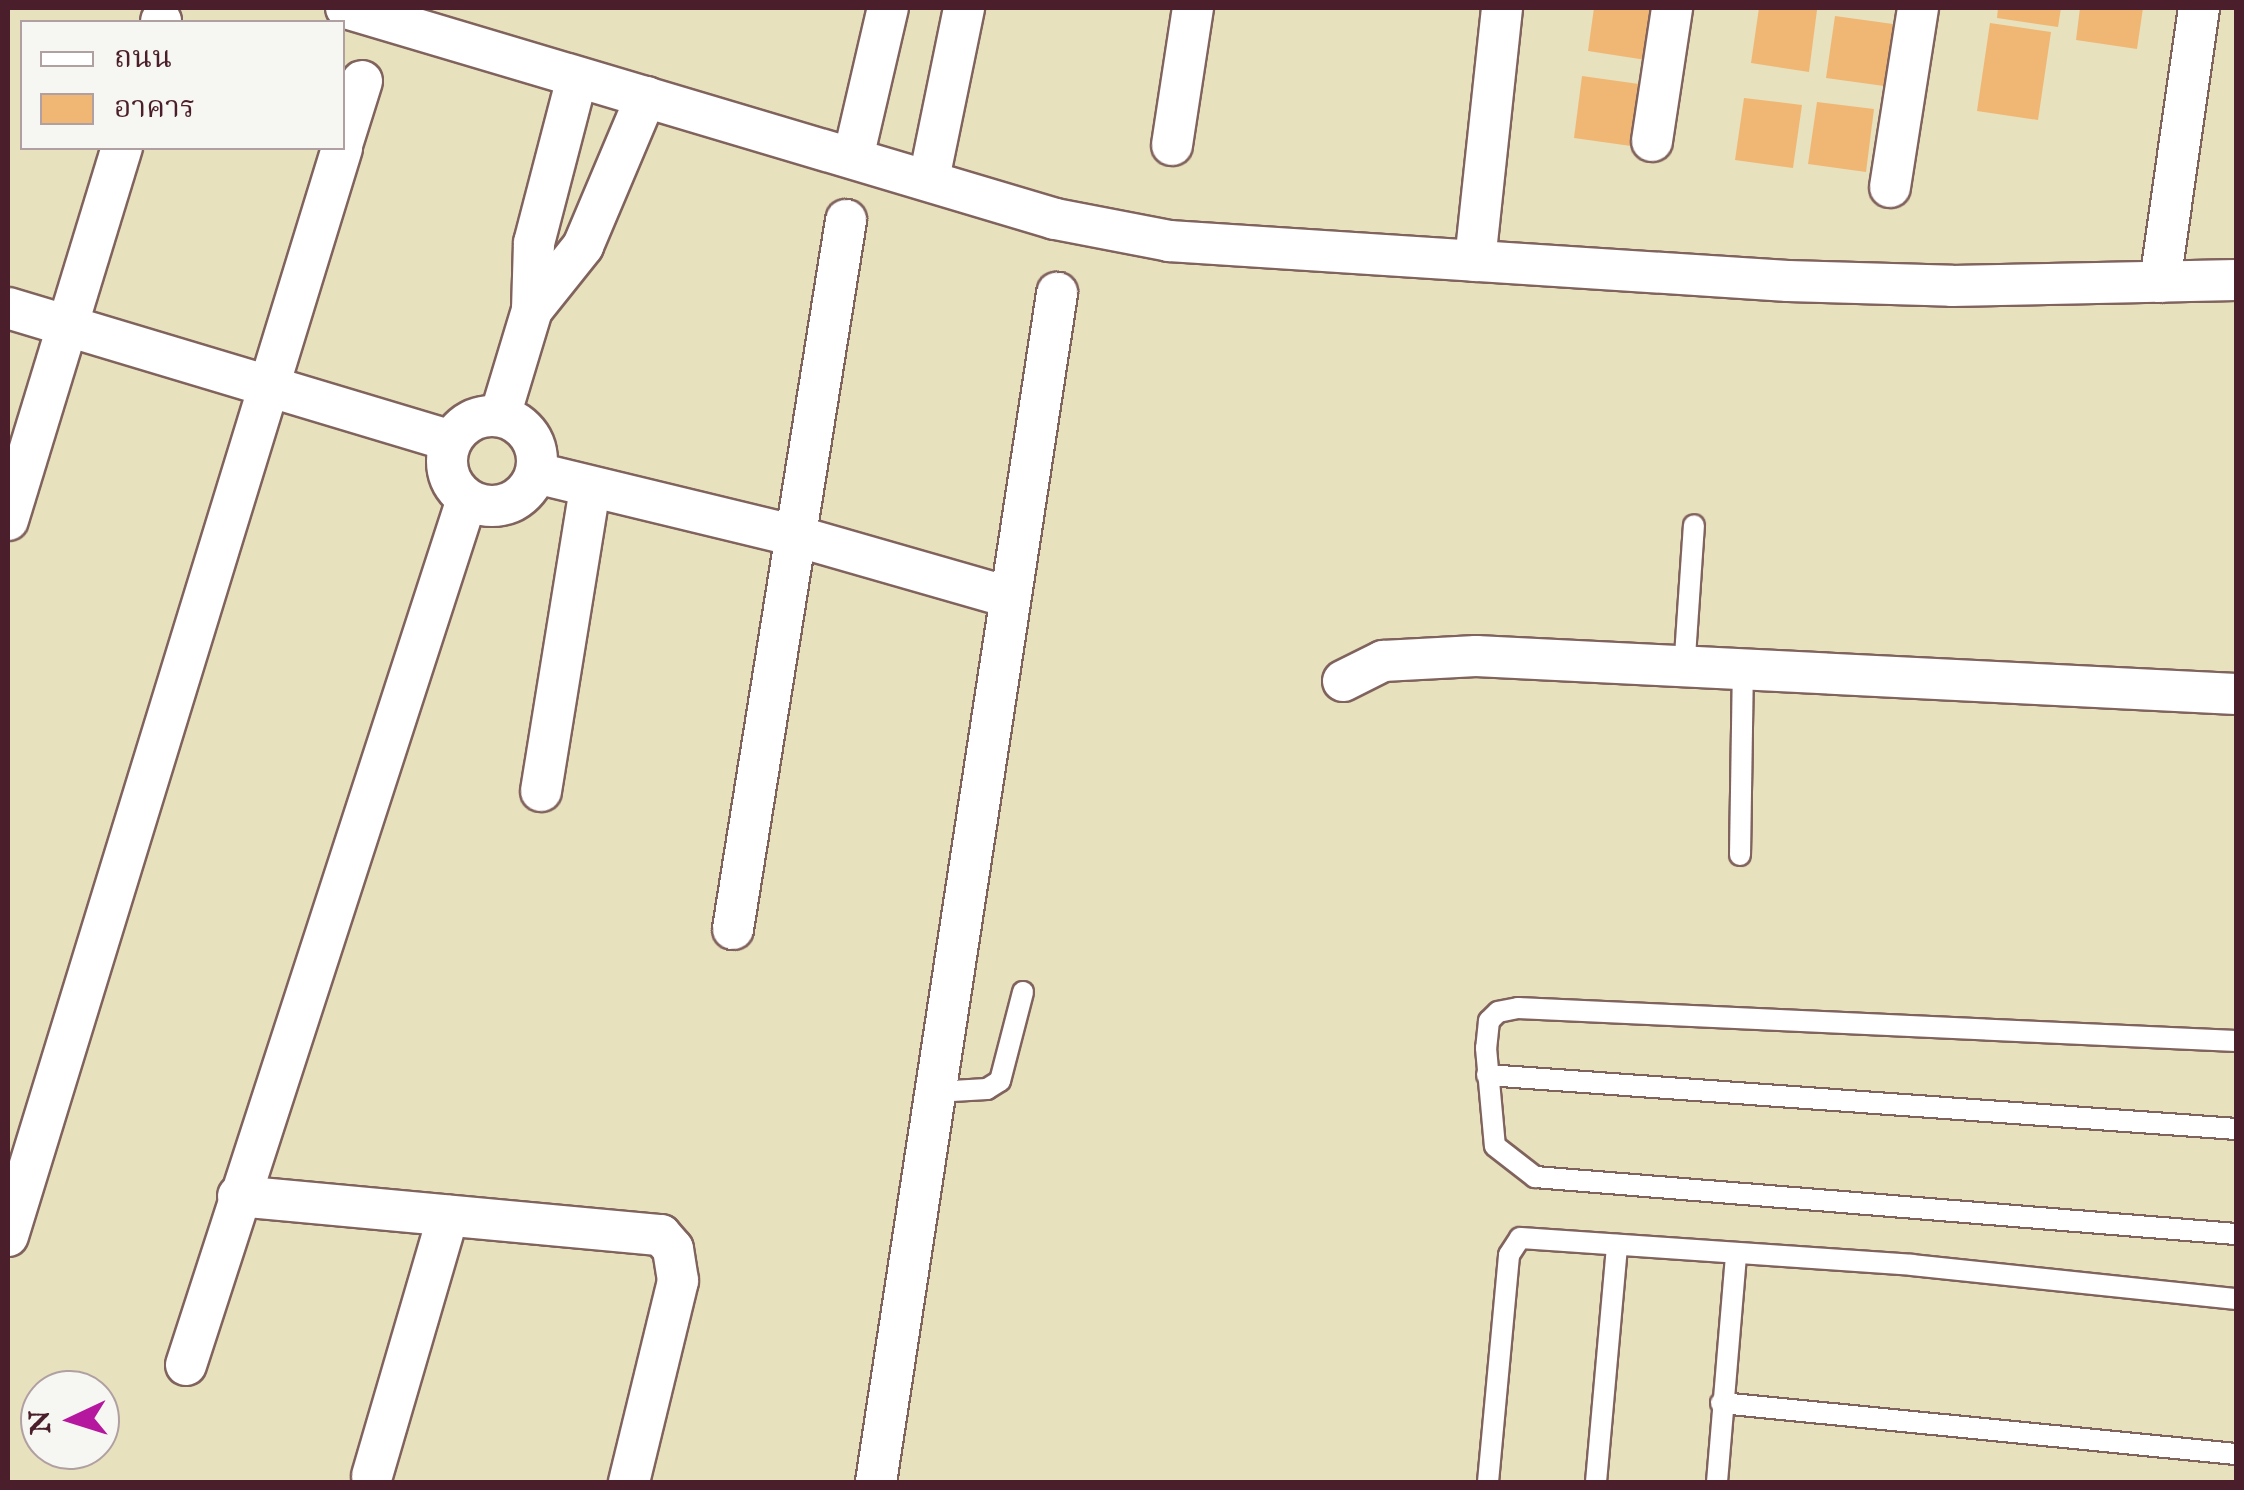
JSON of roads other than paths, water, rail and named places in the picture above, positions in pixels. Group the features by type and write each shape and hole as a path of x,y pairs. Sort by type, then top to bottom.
{"street":[{"path":"346,8 1055,218 1169,241 1788,282 2236,280"},
{"path":"854,158 888,8"},
{"path":"929,179 964,8"},
{"path":"1172,144 1193,8"},
{"path":"1475,260 1502,8"},
{"path":"1652,141 1672,8"},
{"path":"1890,188 1918,8"},
{"path":"2160,282 2199,8"},
{"path":"500,416 532,310 534,243 577,78"},
{"path":"345,136 362,81"},
{"path":"532,310 583,246 646,97"},
{"path":"8,520 121,150"},
{"path":"8,1236 341,150"},
{"path":"733,928 846,220"},
{"path":"876,1482 1057,293"},
{"path":"8,308 450,441"},
{"path":"500,416 530,436 536,473 528,488 499,506 466,499 452,483 450,441 471,420 500,416"},
{"path":"536,473 796,536 1009,597"},
{"path":"541,792 590,488"},
{"path":"186,1365 466,499"},
{"path":"1343,681 1383,661 1476,656 1684,671 2236,694"},
{"path":"238,1196 448,1216 634,1228 661,1235 673,1249 678,1281 630,1482"},
{"path":"372,1476 448,1216"}],"lane":[{"path":"1684,671 1694,525"},
{"path":"1740,855 1743,673"},
{"path":"934,1092 987,1088 1000,1081 1024,992"},
{"path":"2236,1042 1518,1008 1498,1012 1488,1021 1486,1075 1495,1146 1534,1177 2236,1234"},
{"path":"1486,1075 2236,1128"},
{"path":"1488,1482 1509,1255 1520,1238 1912,1266 2236,1299"},
{"path":"1596,1482 1617,1246"},
{"path":"1716,1482 1736,1256"},
{"path":"1721,1403 2236,1454"}]}
